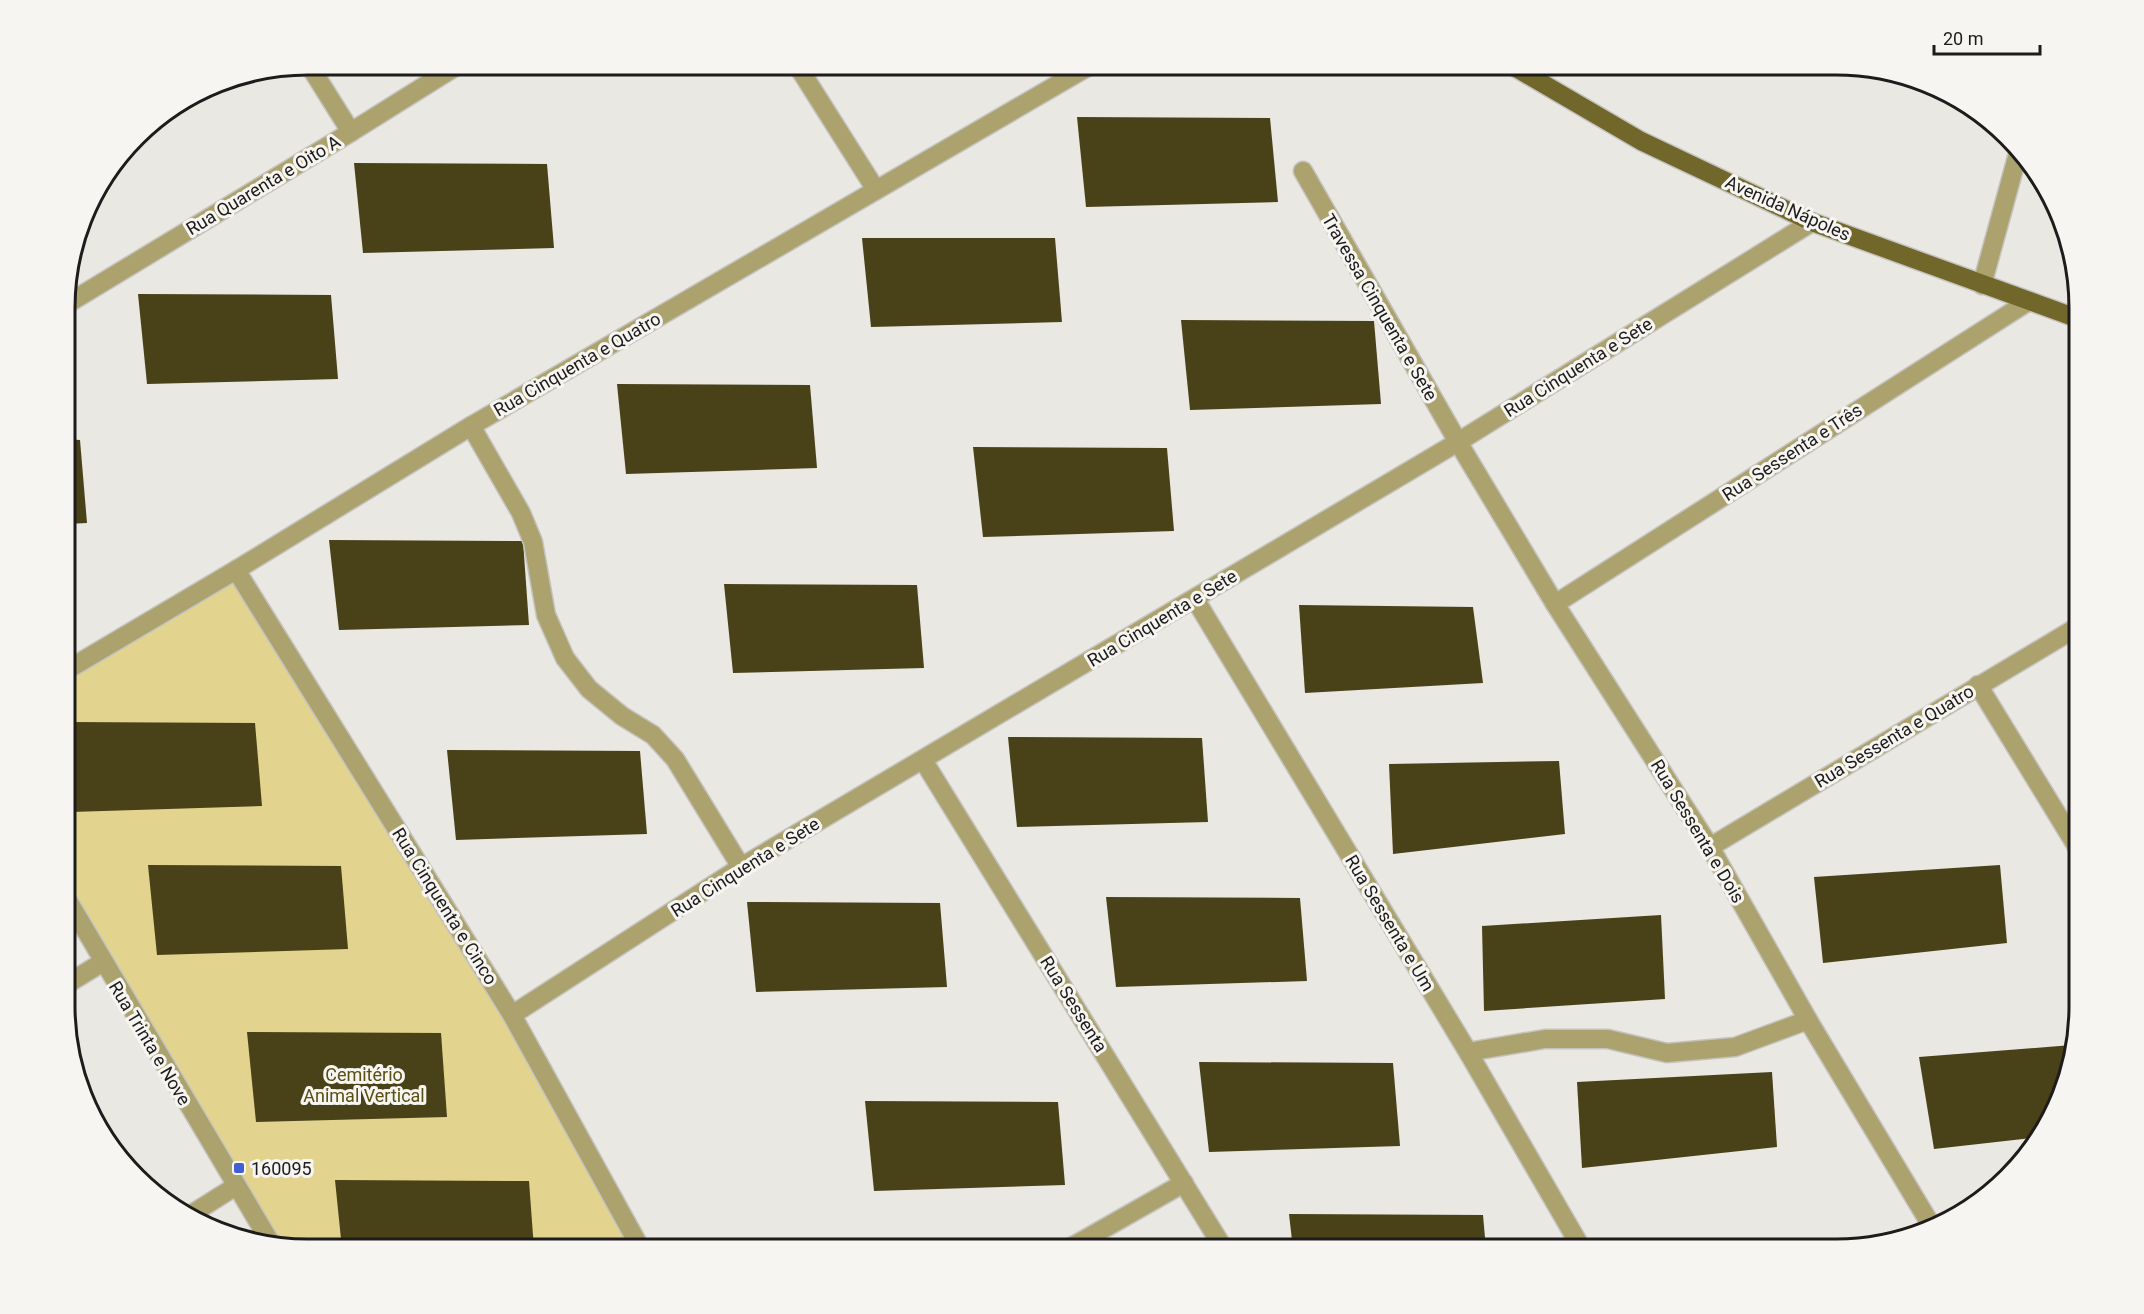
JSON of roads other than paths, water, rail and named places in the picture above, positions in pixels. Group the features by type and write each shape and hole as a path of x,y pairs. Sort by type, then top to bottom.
{"main road":[{"name":"Avenida Nápoles","path":"1530,75 1641,141 1812,222 2069,315"}],"street":[{"path":"316,75 351,132"},
{"name":"Rua Quarenta e Oito A","path":"75,299 441,75"},
{"path":"804,75 876,190"},
{"name":"Rua Cinquenta e Quatro","path":"75,665 471,426 1072,75"},
{"path":"1982,285 2016,160"},
{"name":"Travessa Cinquenta e Sete","path":"1303,171 1458,442"},
{"name":"Rua Cinquenta e Sete","path":"513,1015 741,867 1458,442 1812,222"},
{"name":"Rua Sessenta e Três","path":"1555,604 2029,301"},
{"path":"471,426 521,513 532,542 546,615 565,658 588,689 622,716 652,735 675,759 741,867"},
{"name":"Rua Sessenta e Dois","path":"1458,442 1555,604 1710,847 1808,1020 1928,1220"},
{"name":"Rua Cinquenta e Cinco","path":"236,570 513,1015 636,1239"},
{"name":"Rua Sessenta e Um","path":"1195,599 1468,1052 1576,1239"},
{"name":"Rua Sessenta e Quatro","path":"1710,847 2069,632"},
{"path":"1978,685 2069,834"},
{"name":"Rua Sessenta","path":"923,760 1218,1239"},
{"name":"Rua Trinta e Nove","path":"75,913 266,1236"},
{"path":"75,979 103,962"},
{"path":"1468,1052 1545,1039 1608,1039 1667,1053 1735,1047 1808,1020"},
{"path":"1086,1239 1184,1183"},
{"path":"197,1211 236,1186"}],"place":[{"name":"160095","path":"239,1168"}],"park label":[{"name":"Cemitério Animal Vertical","path":"364,1084"}]}
